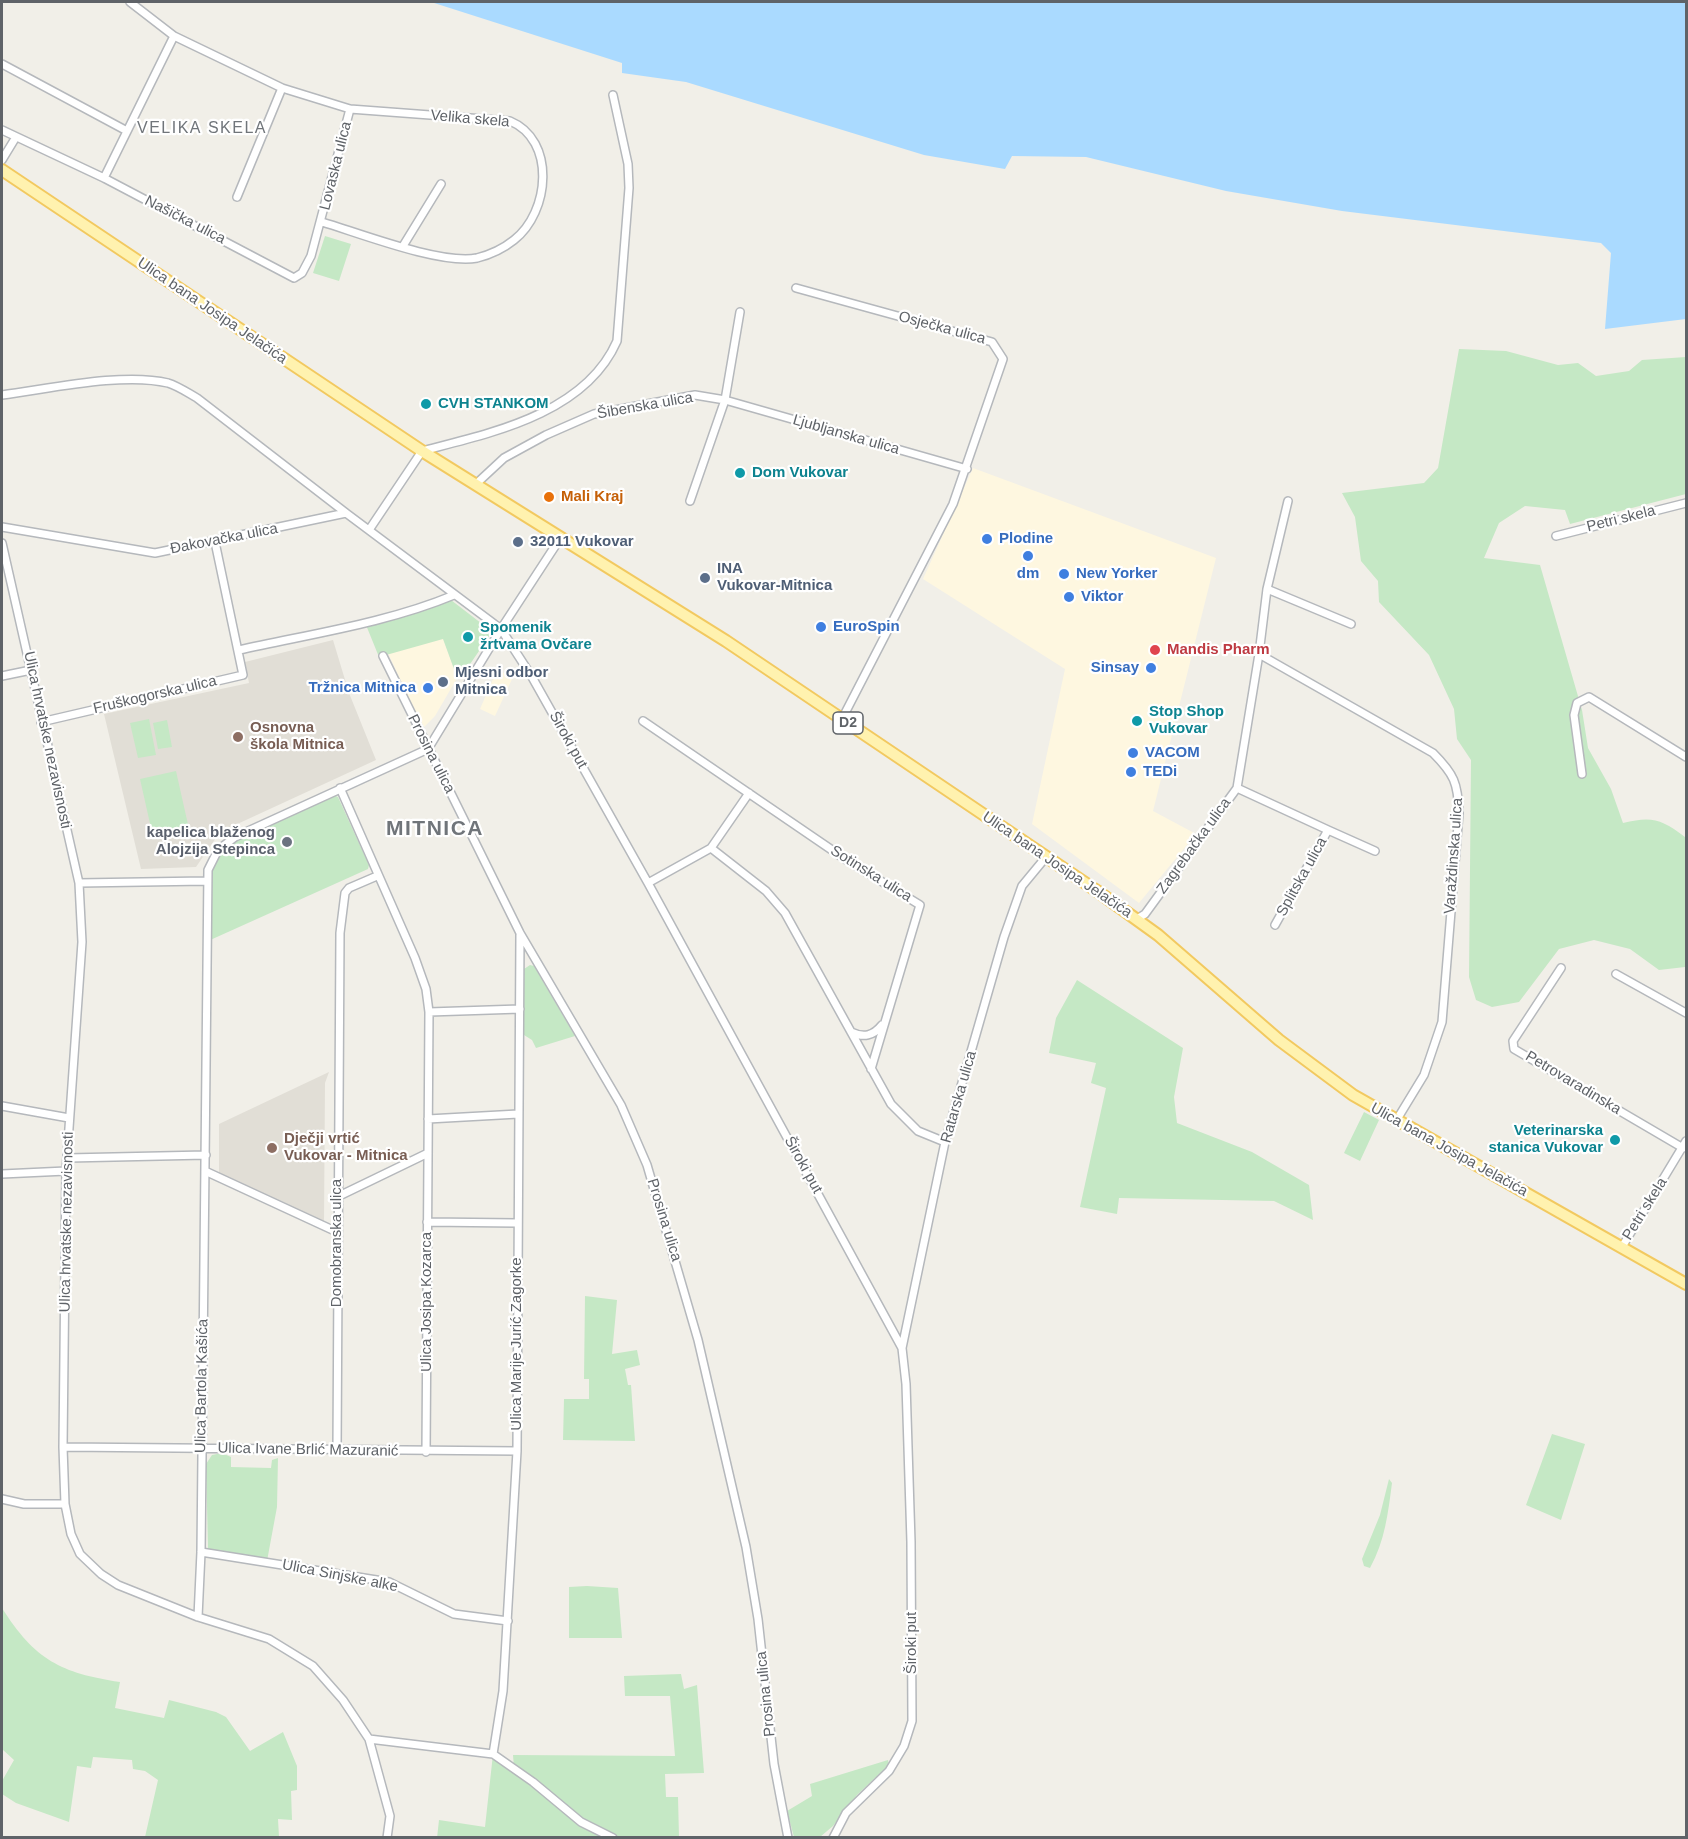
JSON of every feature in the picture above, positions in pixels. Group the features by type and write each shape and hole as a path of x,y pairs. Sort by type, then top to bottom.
{"main road":[{"name":"Ulica bana Josipa Jelačića","path":"2,170 422,451 726,641 1137,919 1305,1060 1353,1095 1686,1284"}],"street":[{"name":"Velika skela","path":"130,2 174,36 282,88 350,109 510,121 524,126 540,152 543,181 534,213 515,239 489,254 475,258 449,259 322,222"},
{"path":"104,178 174,36"},
{"path":"2,64 127,131"},
{"path":"237,197 282,88"},
{"path":"369,530 422,451 487,434 558,404 599,372 610,357 617,341 629,188 628,164 613,95"},
{"name":"Lovaska ulica","path":"322,222 350,109"},
{"name":"Našička ulica","path":"2,130 104,178 294,278 307,265 322,222"},
{"path":"2,160 16,137"},
{"path":"403,246 441,184"},
{"name":"Osječka ulica","path":"796,288 992,342 1003,359 967,469"},
{"path":"690,501 725,400 740,312"},
{"path":"2,395 127,380 151,380 172,384 197,398 501,629"},
{"name":"Šibenska ulica","path":"476,484 504,458 546,435 594,414 695,395 725,400"},
{"name":"Ljubljanska ulica","path":"725,400 967,469"},
{"path":"842,719 931,549 967,469"},
{"name":"Zagrebačka ulica","path":"1137,919 1144,914 1237,788 1267,589 1288,501"},
{"name":"Petri skela","path":"1556,536 1686,503"},
{"name":"Đakovačka ulica","path":"2,527 155,553 346,513"},
{"path":"428,749 501,629 561,537"},
{"name":"Fruškogorska ulica","path":"41,722 243,675 215,542"},
{"name":"Ulica hrvatske nezavisnosti","path":"2,543 79,883 82,942 66,1171 63,1447 65,1504 75,1545 80,1554 101,1574 126,1588 198,1617 269,1639 313,1666 343,1700 369,1739 390,1816 387,1838"},
{"path":"1267,589 1351,624"},
{"path":"239,650 363,622 435,603 454,595"},
{"name":"Široki put","path":"501,629 532,677 648,883 902,1348 906,1384 910,1497 912,1721 904,1746 889,1771 846,1813 833,1838"},
{"name":"Varaždinska ulica","path":"1259,654 1433,753 1447,767 1458,789 1459,813 1442,1022 1424,1075 1396,1121"},
{"name":"Prosina ulica","path":"383,656 520,933 636,1135 698,1340 746,1547 758,1619 774,1764 788,1838"},
{"path":"2,675 31,670"},
{"path":"1582,774 1574,715 1577,703 1589,697 1661,739 1686,757"},
{"name":"Sotinska ulica","path":"643,721 848,861 920,905 871,1070"},
{"name":"Ulica Bartola Kašića","path":"198,1617 201,1552 200,1449 206,1155 206,881 212,858 225,844 340,788 428,749"},
{"name":"Ulica Josipa Kozarca","path":"340,788 377,876 416,958 426,989 429,1012 426,1452"},
{"name":"Splitska ulica","path":"1237,788 1375,851"},
{"path":"648,883 711,848 749,793"},
{"name":"Splitska ulica","path":"1275,925 1328,830"},
{"path":"711,848 743,871 777,902 806,946 891,1104 918,1131 945,1142"},
{"name":"Ratarska ulica","path":"902,1348 945,1142 1014,904 1022,886 1046,857"},
{"name":"Domobranska ulica","path":"337,1450 339,973 343,898 349,888 377,876"},
{"path":"79,883 206,881"},
{"name":"Ulica Marije Jurić Zagorke","path":"493,1754 503,1691 517,1451 520,933"},
{"name":"Petrovaradinska","path":"1561,968 1513,1041 1514,1048 1685,1145"},
{"path":"1616,974 1686,1013"},
{"path":"429,1012 520,1009"},
{"path":"851,1032 866,1036 874,1033 884,1023"},
{"path":"2,1106 69,1118"},
{"path":"428,1119 518,1114"},
{"name":"Petri skela","path":"1622,1247 1685,1145"},
{"path":"338,1197 428,1153"},
{"path":"68,1158 206,1155"},
{"path":"2,1174 66,1171"},
{"path":"205,1171 337,1232"},
{"path":"427,1222 517,1223"},
{"name":"Ulica Ivane Brlić Mazuranić","path":"63,1447 426,1452 517,1451"},
{"path":"2,1499 24,1504 65,1504"},
{"name":"Ulica Sinjske alke","path":"201,1552 390,1582 454,1614 508,1622"},
{"path":"369,1739 493,1754 533,1782 581,1822 613,1838"}],"shaded area":[{"path":"973,468 1216,558 1153,811 1196,834 1139,903 1032,824 1065,669 923,579"},
{"name":"Tržnica Mitnica","path":"443,638 454,669 460,673 435,716 423,728 388,653"},
{"name":"Osnovna škola Mitnica","path":"333,640 349,693 376,760 220,832 196,867 141,869 104,714 249,683 245,662"},
{"path":"497,670 513,677 495,716 480,709"},
{"name":"Dječji vrtić Vukovar - Mitnica","path":"329,1072 325,1083 324,1221 219,1173 219,1124"}],"green space":[{"path":"325,236 351,244 339,281 313,273"},
{"path":"1459,349 1506,351 1558,365 1578,363 1596,376 1629,371 1642,360 1686,357 1686,494 1570,524 1565,510 1525,506 1499,523 1484,558 1540,565 1582,710 1588,748 1611,789 1623,823 1642,820 1656,821 1669,826 1685,837 1685,967 1659,970 1630,949 1594,940 1559,949 1519,1002 1492,1007 1476,1000 1469,977 1471,760 1457,739 1454,709 1429,655 1379,602 1378,581 1361,561 1355,517 1342,493 1424,483 1438,468"},
{"path":"451,600 490,630 490,635 466,670 462,667 458,672 454,669 443,639 379,657 366,625"},
{"path":"149,719 156,755 138,758 130,723"},
{"path":"167,720 172,747 158,749 153,723"},
{"path":"176,771 189,829 153,837 140,779"},
{"path":"334,795 338,797 369,865 368,869 208,941 208,888 211,867 215,858 223,849 252,832"},
{"path":"530,965 534,966 575,1036 536,1048 532,1040 524,1035 524,969"},
{"path":"1077,980 1183,1048 1174,1097 1177,1123 1252,1152 1309,1185 1313,1220 1274,1201 1119,1198 1117,1214 1080,1207 1106,1088 1091,1083 1096,1063 1049,1053 1056,1018"},
{"path":"1364,1112 1379,1120 1360,1161 1344,1153"},
{"path":"585,1296 617,1300 612,1354 637,1350 640,1365 625,1369 628,1385 631,1385 635,1441 563,1440 564,1399 589,1399 589,1379 584,1379"},
{"path":"1552,1434 1585,1444 1561,1520 1526,1505"},
{"path":"222,1453 231,1457 231,1467 271,1468 272,1460 278,1458 277,1507 267,1561 211,1551 208,1548 206,1464 212,1455"},
{"path":"1389,1479 1392,1483 1385,1527 1370,1568 1364,1566 1362,1559 1380,1515"},
{"path":"569,1587 618,1588 622,1638 569,1638"},
{"path":"2,1608 26,1640 51,1661 81,1674 120,1682 115,1708 164,1718 169,1700 216,1712 226,1717 250,1751 283,1732 297,1766 297,1790 291,1791 292,1820 278,1819 279,1837 145,1837 158,1780 145,1771 133,1769 132,1760 93,1757 91,1768 77,1766 69,1822 16,1803 2,1794 2,1781 14,1760 2,1749"},
{"path":"681,1674 684,1689 697,1685 704,1773 665,1774 666,1797 678,1797 679,1837 613,1838 604,1834 604,1838 437,1838 439,1820 485,1827 493,1754 514,1768 513,1755 675,1756 670,1696 625,1696 624,1676"},
{"path":"888,1760 889,1765 857,1795 833,1826 820,1837 794,1837 787,1811 812,1796 810,1784"}],"water":[{"path":"431,2 1686,2 1686,319 1605,329 1611,253 1601,243 1342,211 1226,191 1086,157 1012,156 1005,169 924,155 686,82 622,73 622,63"}],"place":[{"name":"CVH STANKOM","path":"426,404"},
{"name":"Dom Vukovar","path":"740,473"},
{"name":"Mali Kraj","path":"549,497"},
{"name":"Plodine","path":"987,539"},
{"name":"32011 Vukovar","path":"518,542"},
{"name":"dm","path":"1028,556"},
{"name":"New Yorker","path":"1064,574"},
{"name":"INA Vukovar-Mitnica","path":"705,578"},
{"name":"Viktor","path":"1069,597"},
{"name":"EuroSpin","path":"821,627"},
{"name":"Spomenik žrtvama Ovčare","path":"468,637"},
{"name":"Mandis Pharm","path":"1155,650"},
{"name":"Sinsay","path":"1151,668"},
{"name":"Mjesni odbor Mitnica","path":"443,682"},
{"name":"Tržnica Mitnica","path":"428,688"},
{"name":"Stop Shop Vukovar","path":"1137,721"},
{"name":"Osnovna škola Mitnica","path":"238,737"},
{"name":"VACOM","path":"1133,753"},
{"name":"TEDi","path":"1131,772"},
{"name":"kapelica blaženog Alojzija Stepinca","path":"287,842"},
{"name":"Veterinarska stanica Vukovar","path":"1615,1140"},
{"name":"Dječji vrtić Vukovar - Mitnica","path":"272,1148"}],"district":[{"name":"VELIKA SKELA","path":"202,129"},
{"name":"MITNICA","path":"435,829"}]}
